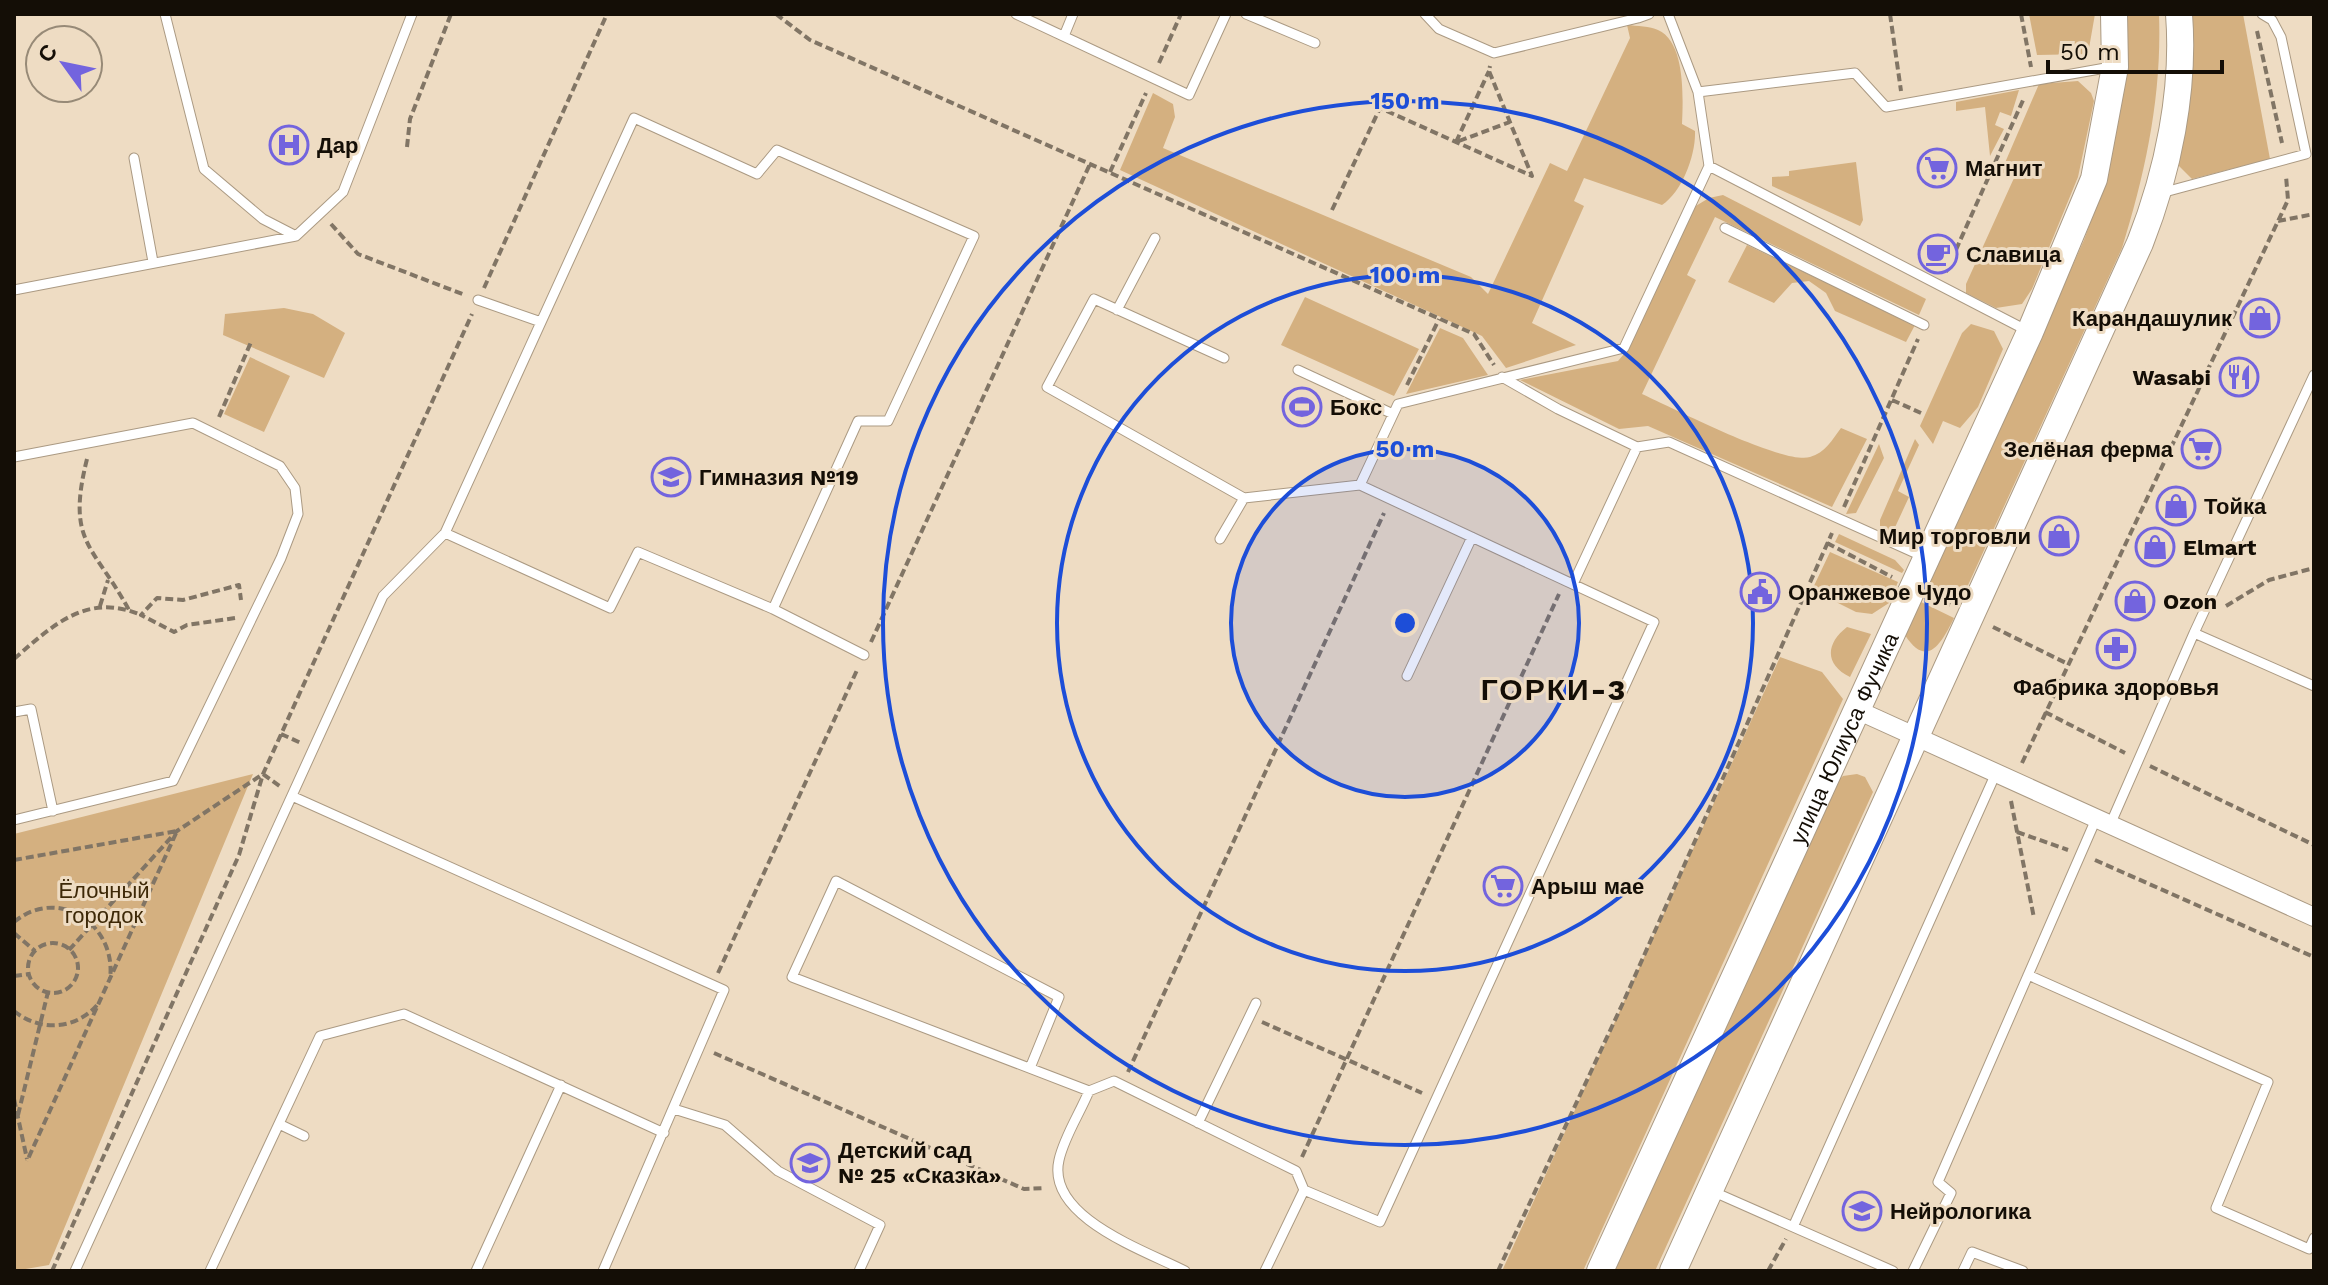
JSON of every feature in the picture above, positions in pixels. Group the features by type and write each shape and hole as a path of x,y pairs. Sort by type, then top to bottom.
{"main road":[{"name":"улица Юлиуса Фучика","path":"1600,1271 2030,332 2094,179 2115,67 2114,14"},
{"path":"1673,1271 1917,737 2159,194 2174,115 2179,14"}],"street":[{"path":"1857,710 2314,917"}],"lane":[{"path":"165,14 204,169 263,219 296,236"},
{"path":"14,290 296,236 343,192 412,14"},
{"path":"1016,14 1189,95 1226,14"},
{"path":"1064,36 1073,14"},
{"path":"1246,14 1315,43"},
{"path":"1425,14 1439,29 1494,53 1649,14"},
{"path":"1360,485 1398,404 1624,348 1709,166 1698,92 1668,14"},
{"path":"2159,194 2310,153 2281,37 2272,20 2262,14"},
{"path":"1698,92 1855,73 1886,107 2115,67"},
{"path":"75,1271 294,797 383,596 445,533 634,118 757,174 777,150 974,236 888,421 858,421 773,609"},
{"path":"134,158 153,262"},
{"path":"1709,166 2030,332"},
{"path":"1725,228 1924,325"},
{"path":"1117,310 1155,238"},
{"path":"1030,1068 1059,997 836,881 792,977 1089,1091 1114,1081 1296,1171 1304,1190 1380,1222 1654,622 1360,485 1244,498 1047,387 1094,299 1224,358"},
{"path":"478,300 541,322"},
{"path":"1298,370 1393,414"},
{"path":"1913,1271 1951,1193 1938,1182 2039,944 2081,854 2138,760 2314,375"},
{"path":"1502,377 1558,409 1637,447 1669,442 1926,558"},
{"path":"14,457 193,423 280,466 295,488 298,514 281,558 173,781 14,820"},
{"path":"1569,582 1637,447"},
{"path":"1220,539 1244,498"},
{"path":"445,533 610,608 638,552 773,609 864,655"},
{"path":"1407,676 1472,537"},
{"path":"2194,633 2314,686"},
{"path":"14,712 31,709 53,811"},
{"path":"1793,1227 2005,777"},
{"path":"294,797 724,990 603,1271"},
{"path":"2028,975 2268,1082 2216,1208 2309,1249 2314,1238"},
{"path":"1198,1123 1256,1003"},
{"path":"210,1271 320,1036 404,1014 664,1133"},
{"path":"476,1271 561,1085"},
{"path":"1089,1091 1059,1160 1060,1188 1083,1218 1185,1271"},
{"path":"674,1109 725,1125 778,1171 880,1225 859,1271"},
{"path":"279,1124 304,1136"},
{"path":"1265,1271 1304,1190"},
{"path":"1711,1191 1893,1271"},
{"path":"1963,1271 1972,1252 2023,1271"}],"path":[{"path":"407,147 410,119 451,14"},
{"path":"52,1271 239,855 263,774 607,14"},
{"path":"776,14 810,40 1474,334 1502,377"},
{"path":"1890,14 1903,103"},
{"path":"1940,287 2033,79 2021,14"},
{"path":"2039,944 2005,777 2045,712 2288,200 2285,160 2257,29"},
{"path":"1456,142 1489,71 1494,53"},
{"path":"1332,210 1380,108 1532,176 1489,71"},
{"path":"1456,142 1510,122"},
{"path":"713,985 1090,164"},
{"path":"321,210 358,254 478,300"},
{"path":"2278,221 2314,214"},
{"path":"1398,404 1439,319"},
{"path":"1498,1271 1622,1005 1924,325"},
{"path":"212,432 251,342"},
{"path":"1892,400 1921,413"},
{"path":"87,457 78,513 84,537 129,610"},
{"path":"1122,1085 1391,499"},
{"path":"2200,622 2269,580 2314,568"},
{"path":"100,606 108,580"},
{"path":"1296,1171 1569,582"},
{"path":"141,615 157,598 183,600 239,585 242,600 232,617"},
{"path":"14,658 70,615 100,606 129,610 174,632 187,625 232,617 248,621"},
{"path":"2045,712 2314,845"},
{"path":"69,950 177,831 263,774"},
{"path":"14,860 177,831"},
{"path":"14,1099 27,1161 177,831"},
{"path":"2017,832 2081,854 2314,957"},
{"path":"14,922 32,911 54,907 76,913 93,924 102,935 111,957 106,991 93,1010 73,1022 40,1024 14,1011"},
{"path":"14,933 35,951"},
{"path":"52,944 69,950 77,962 76,977 67,988 48,992 36,986 29,974 30,959 35,951 52,944"},
{"path":"14,976 29,974"},
{"path":"18,1115 48,992"},
{"path":"1249,1016 1435,1099"},
{"path":"700,1047 1024,1189 1060,1188"},
{"path":"1768,1271 1793,1227"}],"green space":[{"path":"2029,14 2095,14 2088,54 2037,55"},
{"path":"2125,14 2159,14 2155,103 2131,219 2122,248 1959,605 1927,588 2094,213 2122,101"},
{"path":"2189,14 2243,14 2270,159 2192,179 2176,163"},
{"path":"1627,25 1658,30 1674,46 1681,72 1682,124 1695,131 1690,162 1676,191 1662,205 1584,178 1574,201 1584,206 1532,323 1576,345 1506,368 1482,336 1120,170 1153,93 1173,104 1175,117 1163,148 1471,277 1488,294 1550,163 1567,171 1630,38"},
{"path":"2078,81 2091,93 2094,101 2078,177 2032,289 2022,304 1996,308 1966,293 1966,284 2014,178 2001,172 2039,84"},
{"path":"2019,90 2011,116 2000,112 1995,125 2004,129 1990,156 1985,107 1956,111 1956,102"},
{"path":"1856,162 1863,220 1860,226 1772,186 1772,177 1789,176 1789,171"},
{"path":"1723,195 1926,299 1919,315 1715,217 1687,275 1696,280 1642,394 1753,444 1796,457 1810,457 1820,452 1841,428 1867,439 1832,507 1648,426 1619,429 1520,380 1618,361 1629,348 1694,207 1709,198"},
{"path":"1747,245 1915,325 1906,342 1835,311 1826,293 1809,281 1792,283 1774,303 1728,282"},
{"path":"1305,297 1419,349 1394,396 1281,345"},
{"path":"284,308 313,314 345,333 324,378 223,335 225,314"},
{"path":"1971,324 1994,331 2003,349 1978,407 1960,428 1943,421 1933,444 1920,426 1962,333"},
{"path":"1440,328 1463,338 1488,375 1406,394"},
{"path":"250,357 290,376 264,432 224,414"},
{"path":"1915,439 1919,445 1898,491 1909,497 1891,536 1880,529 1880,520"},
{"path":"1879,444 1884,458 1856,513 1846,514"},
{"path":"1839,534 1895,560 1904,570 1902,573 1835,542"},
{"path":"1830,552 1898,582 1889,603 1872,614 1856,612 1812,590"},
{"path":"1919,601 1954,618 1940,643 1928,651 1913,646 1905,635"},
{"path":"1847,627 1871,634 1850,677 1836,667 1831,654 1835,640"},
{"path":"1780,657 1822,672 1843,699 1583,1271 1502,1271"},
{"name":"Ёлочный городок","path":"253,774 49,1265 14,1271 14,834"},
{"path":"1857,774 1865,777 1873,792 1655,1271 1612,1271 1835,783 1843,776"}],"place":[{"name":"Дар","path":"289,145"},
{"name":"Магнит","path":"1937,168"},
{"name":"Славица","path":"1938,254"},
{"name":"Карандашулик","path":"2260,318"},
{"name":"Wasabi","path":"2239,377"},
{"name":"Бокс","path":"1302,407"},
{"name":"Зелёная ферма","path":"2201,449"},
{"name":"Гимназия №19","path":"671,477"},
{"name":"Тойка","path":"2176,506"},
{"name":"Мир торговли","path":"2059,536"},
{"name":"Elmart","path":"2155,547"},
{"name":"Оранжевое Чудо","path":"1760,592"},
{"name":"Ozon","path":"2135,601"},
{"name":"Фабрика здоровья","path":"2116,649"},
{"name":"Арыш мае","path":"1503,886"},
{"name":"Детский сад № 25 «Сказка»","path":"810,1163"},
{"name":"Нейрологика","path":"1862,1211"}],"district":[{"name":"ГОРКИ-3","path":"1554,689"}]}
